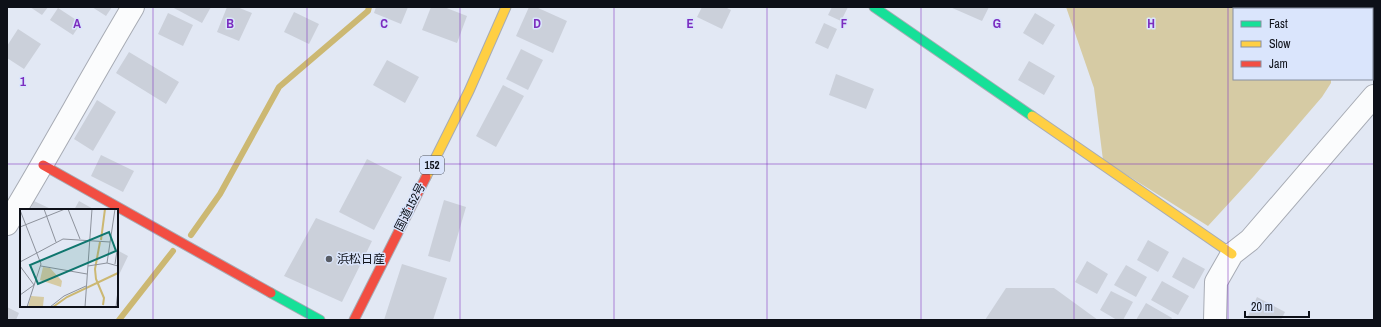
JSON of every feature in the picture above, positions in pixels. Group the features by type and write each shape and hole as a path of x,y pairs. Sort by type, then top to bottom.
{"main road":[{"name":"国道152号","path":"354,320 469,91 506,7"},
{"path":"874,7 1232,254"},
{"path":"43,165 320,320"}],"street":[{"path":"7,224 43,165 92,75 133,7"},
{"path":"1215,320 1216,282 1232,254 1250,240 1374,96"}],"shaded area":[{"path":"1066,7 1264,7 1265,8 1233,8 1233,80 1331,80 1331,83 1322,97 1254,176 1208,226 1103,160 1094,88"}],"building":[{"path":"30,7 48,7 42,15"},
{"path":"92,7 112,7 106,16"},
{"path":"172,7 211,7 202,23"},
{"path":"227,7 237,7 252,13 239,41 217,32"},
{"path":"376,7 408,7 401,24 374,13"},
{"path":"431,7 444,7 467,16 457,43 422,30"},
{"path":"529,7 536,7 567,21 553,53 516,36"},
{"path":"702,7 725,7 731,10 722,29 697,17"},
{"path":"832,7 848,7 841,21 828,15"},
{"path":"950,7 989,7 982,21"},
{"path":"58,8 81,23 73,35 50,20"},
{"path":"294,12 319,24 309,44 284,32"},
{"path":"168,13 193,25 183,46 158,34"},
{"path":"1035,13 1055,25 1043,45 1023,33"},
{"path":"824,23 837,29 828,49 815,43"},
{"path":"18,29 41,44 24,69 7,58 7,46"},
{"path":"521,49 543,60 528,90 506,79"},
{"path":"129,52 179,82 166,104 116,73"},
{"path":"387,60 419,77 405,103 373,85"},
{"path":"1029,61 1055,76 1044,95 1018,80"},
{"path":"836,74 874,89 866,109 829,95"},
{"path":"503,85 524,96 496,147 476,136"},
{"path":"97,100 116,112 93,151 74,139"},
{"path":"101,155 134,171 123,192 91,176"},
{"path":"367,159 402,177 374,230 339,212"},
{"path":"444,200 466,207 450,262 428,256"},
{"path":"34,201 51,209 30,209"},
{"path":"79,201 93,209 75,209"},
{"name":"浜松日産","path":"316,218 372,241 342,302 284,276"},
{"path":"1148,240 1169,252 1158,272 1137,260"},
{"path":"118,251 128,256 118,277"},
{"path":"1183,257 1205,269 1194,289 1172,277"},
{"path":"1087,261 1108,274 1097,294 1075,282"},
{"path":"402,264 447,278 433,320 384,320"},
{"path":"1126,265 1147,277 1136,297 1114,285"},
{"path":"1162,281 1189,296 1178,315 1151,300"},
{"path":"1006,288 1054,288 1098,320 985,320"},
{"path":"1111,291 1133,302 1123,320 1117,320 1100,310"},
{"path":"1257,297 1285,312 1281,320 1246,320"},
{"path":"1146,303 1172,318 1171,320 1136,320"},
{"path":"7,307 19,313 16,320 7,320"}],"waterway":[{"path":"191,235 220,194 279,87 368,11 369,7"},
{"path":"119,320 173,251"}],"traffic: fast":[{"path":"874,7 1032,116"},
{"path":"271,293 320,320"}],"traffic: slow":[{"path":"426,177 469,91 506,7"},
{"path":"1032,116 1232,254"}],"traffic: jam":[{"path":"43,165 271,293"},
{"path":"354,320 426,177"}],"place":[{"name":"浜松日産","path":"329,259"}]}
